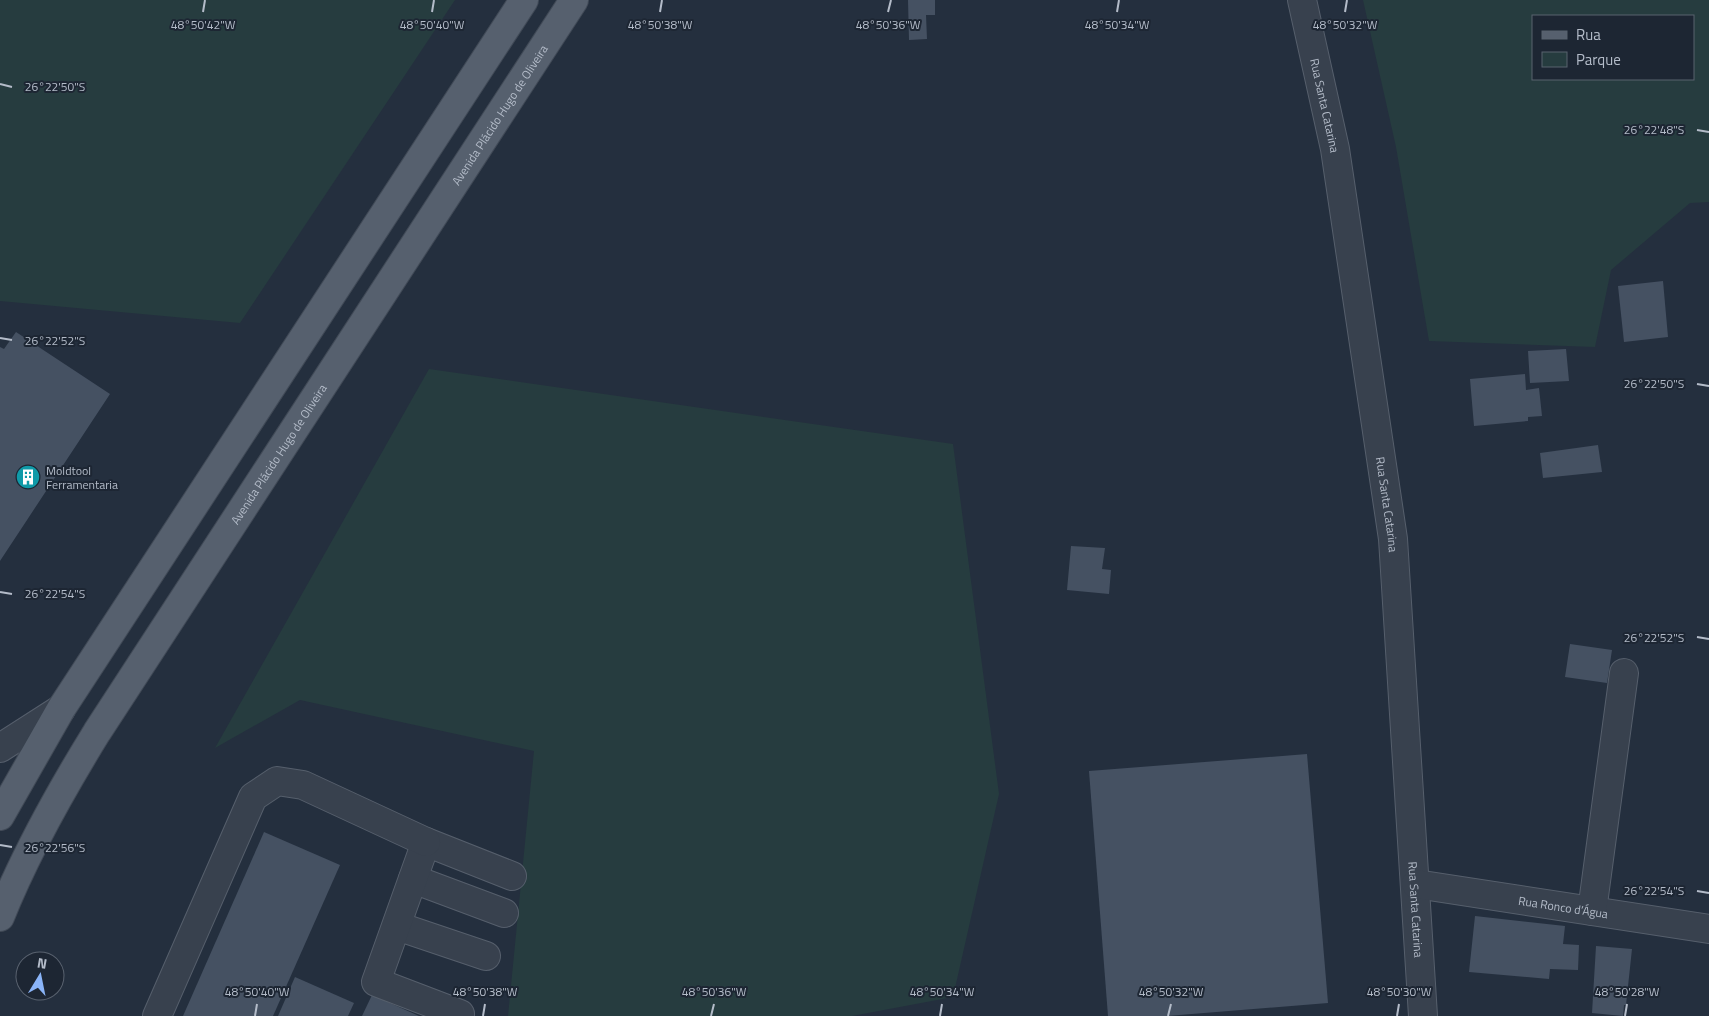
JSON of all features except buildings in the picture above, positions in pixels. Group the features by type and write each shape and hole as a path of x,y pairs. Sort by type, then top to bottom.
{"main road":[{"path":"0,816 61,709 524,0"},
{"name":"Avenida Plácido Hugo de Oliveira","path":"0,917 15,880 49,811 96,732 574,0"}],"street":[{"name":"Rua Santa Catarina","path":"1302,0 1335,149 1394,539 1423,1016"},
{"path":"1592,911 1624,673"},
{"path":"0,748 61,709"},
{"path":"157,1016 253,797 277,781 303,785 426,842 512,876"},
{"path":"426,842 376,982 460,1014"},
{"path":"413,879 504,913"},
{"name":"Rua Ronco d’Água","path":"1416,884 1709,929"},
{"path":"397,926 486,956"}],"green space":[{"path":"0,0 455,0 240,323 0,301"},
{"path":"1363,0 1709,0 1709,202 1690,203 1611,270 1595,347 1429,341 1396,147"},
{"path":"429,369 953,444 999,794 953,997 852,1016 508,1016 534,751 300,700 215,748"}],"place":[{"name":"Moldtool Ferramentaria","path":"28,477"}]}
